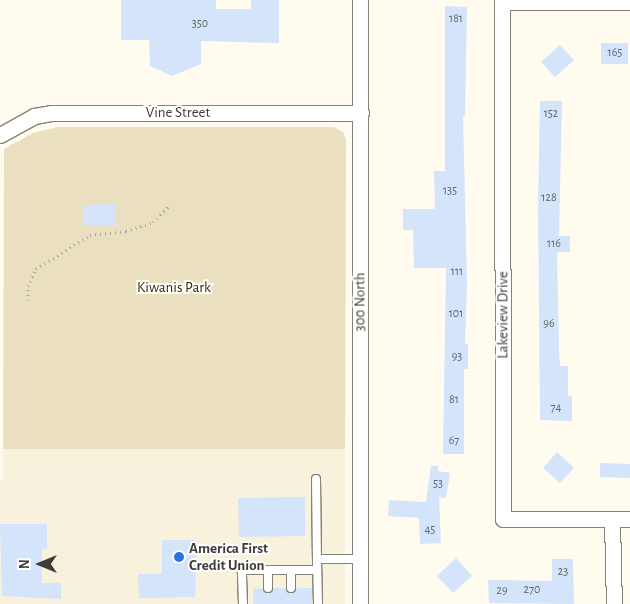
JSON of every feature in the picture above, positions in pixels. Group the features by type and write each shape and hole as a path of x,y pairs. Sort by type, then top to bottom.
{"street":[{"name":"300 North","path":"360,0 360,604"},
{"name":"Lakeview Drive","path":"630,2 502,1 503,518 630,519"},
{"name":"Vine Street","path":"0,135 34,116 51,113 361,113"},
{"path":"612,519 614,604"}],"lane":[{"path":"316,479 318,604"},
{"path":"317,558 361,559"},
{"path":"243,604 242,570 317,570"},
{"path":"268,570 268,588"},
{"path":"291,570 291,588"}],"path":[{"path":"28,300 28,286 36,269 90,235 126,231 153,222 171,204"}],"shaded area":[{"path":"3,449 345,449 345,604 0,604 0,481 3,479"}],"green space":[{"name":"Kiwanis Park","path":"58,127 334,127 343,132 346,140 345,449 3,449 4,149 33,133"}],"building":[{"path":"121,0 216,0 216,9 251,9 251,0 279,0 279,43 201,41 201,64 172,76 150,66 149,40 121,40"},
{"path":"445,6 467,7 465,116 463,116 467,284 465,344 468,344 468,369 464,369 464,454 443,454 446,268 414,268 413,230 403,230 403,209 435,209 434,171 445,171"},
{"path":"601,43 628,43 628,64 601,64"},
{"path":"560,45 574,60 555,77 541,62"},
{"path":"540,101 562,101 559,236 570,236 570,252 557,252 559,352 560,366 568,366 568,396 572,396 572,421 540,420 538,206"},
{"path":"116,204 116,225 83,225 83,205"},
{"path":"557,452 574,468 560,483 543,468"},
{"path":"600,463 630,464 630,478 600,477"},
{"path":"431,466 438,466 438,471 450,473 446,498 439,497 441,543 420,544 419,518 388,516 389,500 426,502"},
{"path":"305,497 305,536 239,537 238,498"},
{"path":"0,524 47,524 47,549 42,549 42,583 61,583 61,599 2,596"},
{"name":"America First Credit Union","path":"162,540 196,540 195,597 139,598 138,574 162,574"},
{"path":"456,558 472,576 453,593 437,576"},
{"path":"552,559 573,559 574,604 489,603 488,580 552,581"},
{"path":"262,588 268,594 274,588 285,588 291,594 297,588 312,588 312,604 253,604 253,589"}],"place":[{"name":"America First Credit Union","path":"179,557"}]}
